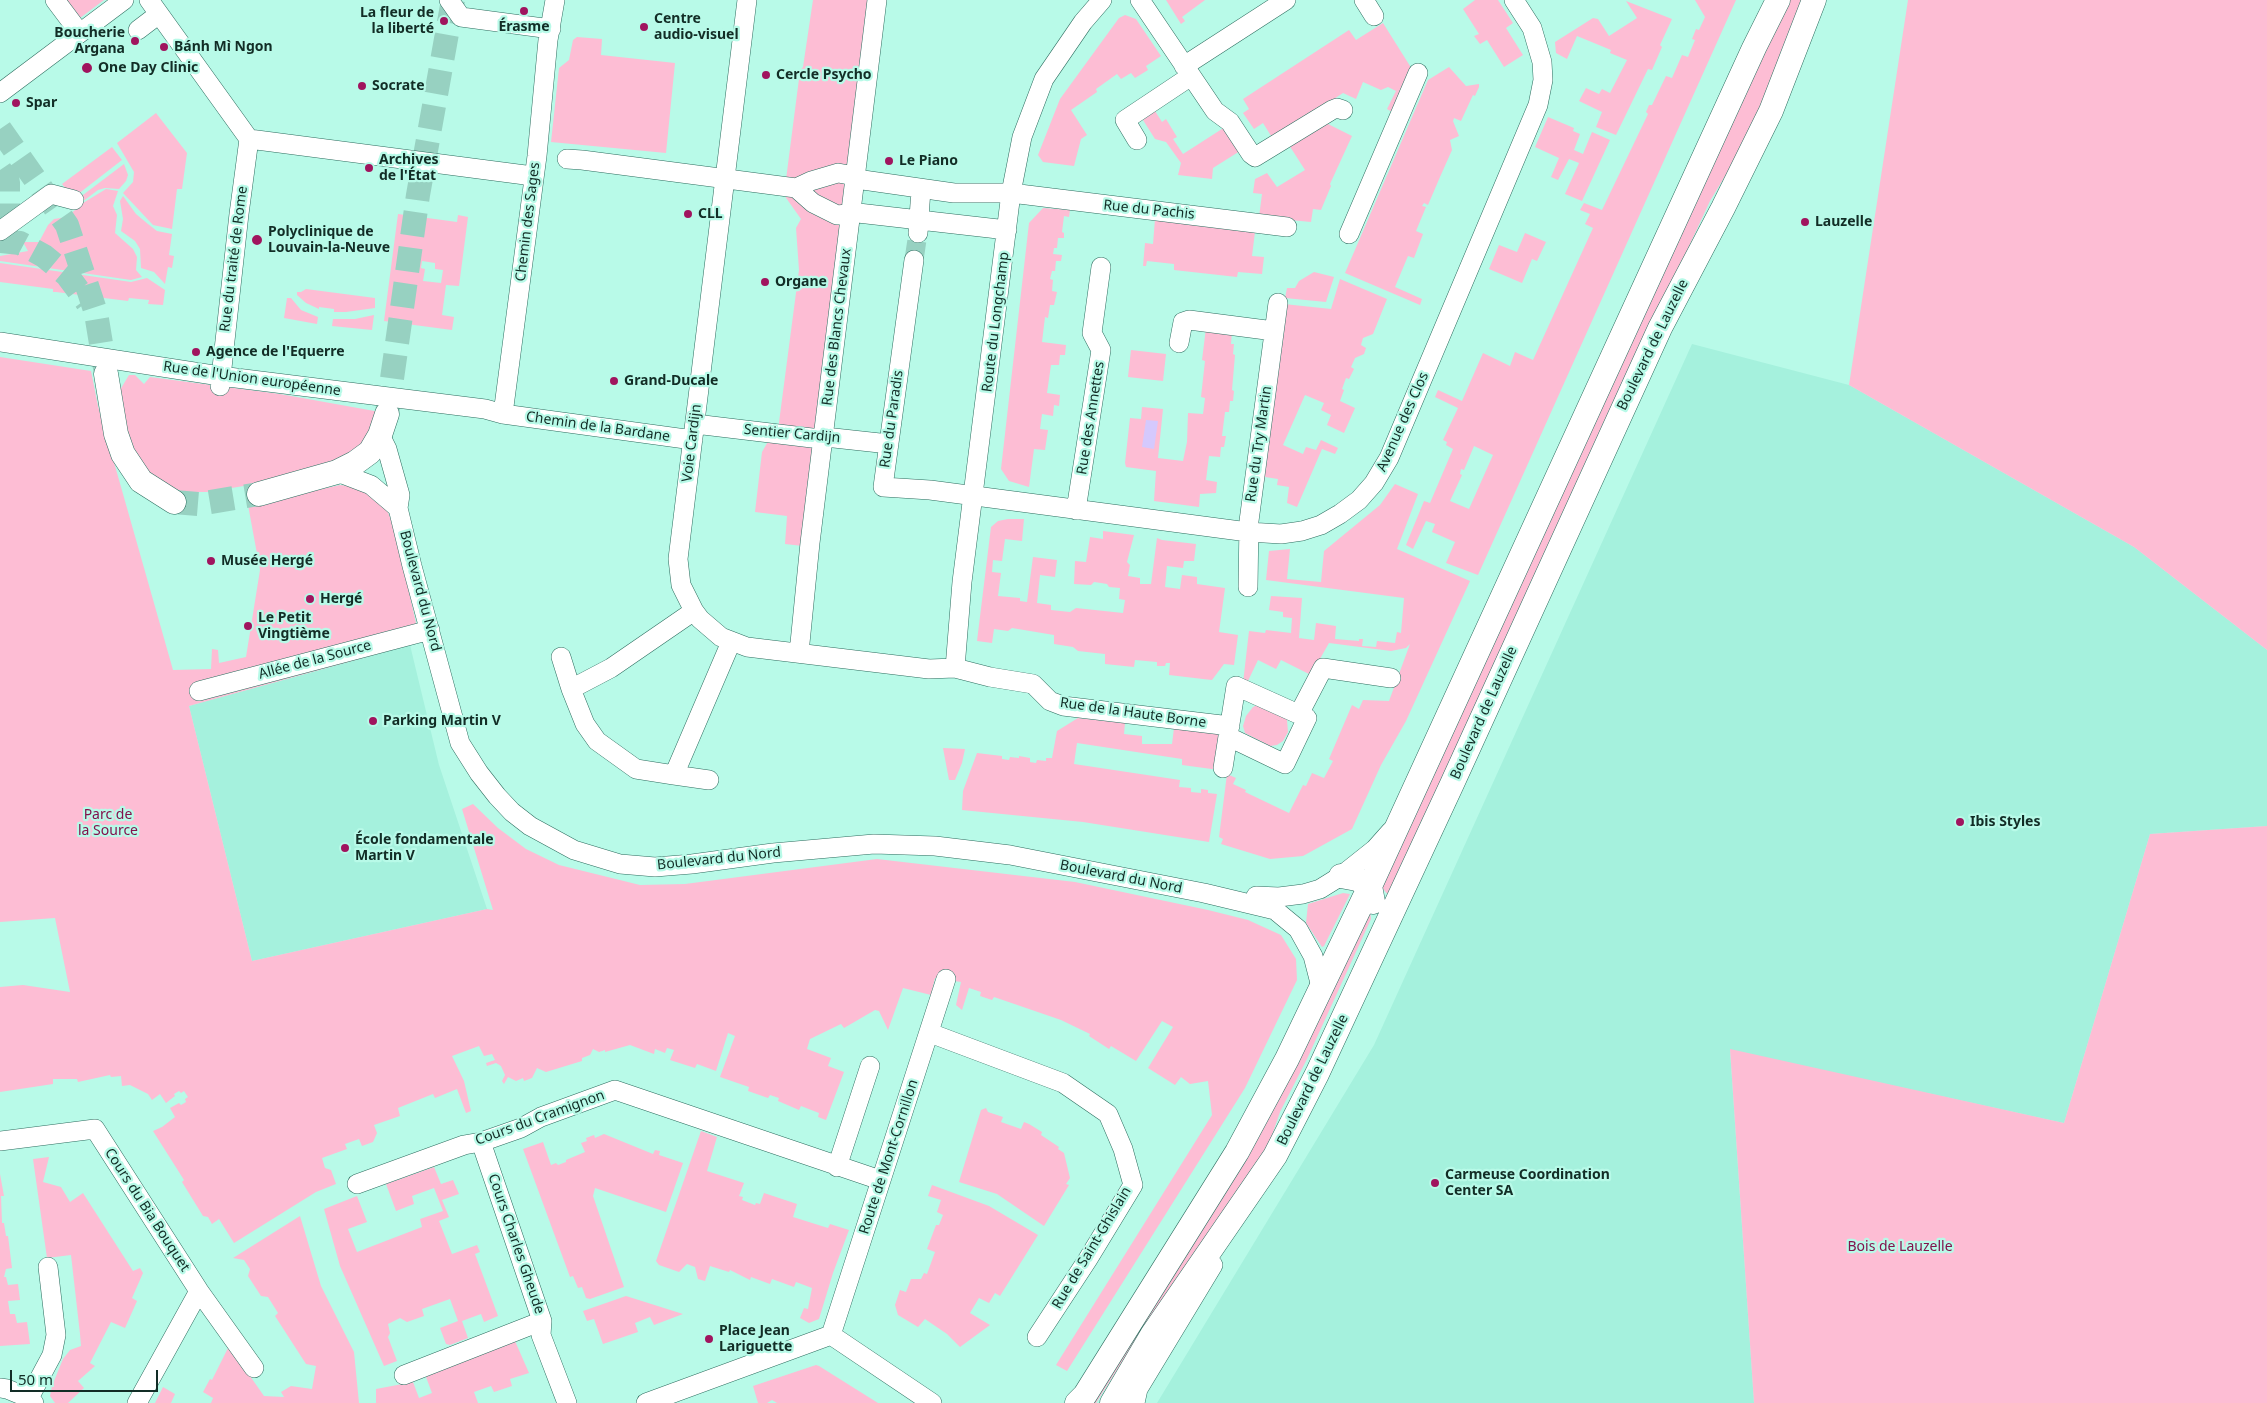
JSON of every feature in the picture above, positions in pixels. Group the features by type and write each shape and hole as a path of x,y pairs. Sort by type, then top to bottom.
{"main road":[{"path":"1077,1403 1085,1395 1237,1152 1287,1059 1370,886 1754,48 1778,0"},
{"name":"Boulevard de Lauzelle","path":"1112,1403 1152,1336 1242,1207 1275,1156 1317,1074 1664,320 1771,111 1814,0"},
{"path":"106,374 116,434 123,454 141,481 174,502"},
{"path":"259,494 337,472 370,452 384,425"},
{"path":"1341,876 1357,879 1370,886"},
{"path":"1370,886 1375,921 1375,951"}],"street":[{"path":"55,0 79,32"},
{"path":"450,0 461,17 551,30"},
{"name":"Chemin des Sages","path":"504,414 505,341 537,156 548,40 555,0"},
{"name":"Voie Cardijn","path":"748,0 678,559 681,585 694,611 710,629 731,642 747,647 929,670 955,668"},
{"name":"Rue des Blancs Chevaux","path":"799,653 823,438 877,0"},
{"name":"Route du Longchamp","path":"955,668 962,582 1008,230 1011,193 1022,137 1044,79 1083,22 1102,0"},
{"path":"1140,0 1215,111 1230,122 1251,154 1255,157 1332,110 1337,108 1343,110"},
{"path":"1137,140 1124,120 1286,0"},
{"name":"Avenue des Clos","path":"973,496 1248,532 1281,534 1302,531 1321,525 1359,500 1374,483 1389,458 1538,105 1543,80 1542,62 1532,28 1514,0"},
{"path":"0,93 79,32 123,6"},
{"path":"138,30 156,10 249,144 511,172 533,176"},
{"path":"1349,234 1418,73"},
{"name":"Rue du traité de Rome","path":"220,377 249,144"},
{"path":"567,160 582,160 796,188 811,180 838,173 855,176 863,180 954,193 1011,193"},
{"path":"796,188 812,203 837,216 851,214 918,227 1008,230"},
{"path":"918,227 921,189"},
{"name":"Rue du Pachis","path":"1011,193 1287,227"},
{"path":"0,231 51,194 74,200"},
{"name":"Rue du Paradis","path":"914,260 883,488 930,490 973,496"},
{"name":"Rue des Annettes","path":"1076,510 1101,350 1092,333 1101,267"},
{"name":"Rue du Try Martin","path":"1248,587 1248,532 1278,303"},
{"path":"1179,342 1183,322 1189,320 1274,331"},
{"name":"Rue de l'Union européenne","path":"0,342 220,377 485,409 504,414"},
{"name":"Chemin de la Bardane","path":"504,414 694,432"},
{"name":"Boulevard du Nord","path":"384,425 400,496 398,508 455,728 467,756 512,812 530,826 574,850 620,864 655,866 866,845 935,846 1010,855 1204,893 1275,910 1298,928 1313,956 1321,986"},
{"name":"Sentier Cardijn","path":"694,432 823,438 889,444"},
{"path":"337,472 371,485 398,508"},
{"path":"571,689 611,668 694,611"},
{"name":"Allée de la Source","path":"199,690 430,630"},
{"path":"674,775 731,642"},
{"path":"561,657 585,724 597,741 636,769 709,780"},
{"name":"Rue de la Haute Borne","path":"955,668 990,677 1033,684 1050,701 1063,706 1230,731 1285,764 1307,718 1299,714"},
{"path":"1223,768 1236,686 1299,714 1323,668 1391,678"},
{"name":"Boulevard du Nord","path":"1204,893 1279,897 1303,894 1320,889 1341,876 1375,849 1398,824"},
{"name":"Route de Mont-Cornillon","path":"831,1336 946,979"},
{"name":"Rue de Saint-Ghislain","path":"930,1033 1063,1083 1108,1114 1122,1149 1133,1184 1088,1259 1037,1337"},
{"path":"837,1167 870,1066"},
{"name":"Cours du Cramignon","path":"358,1184 464,1145 481,1142 521,1128 541,1117 615,1090 837,1167 880,1180"},
{"name":"Cours du Bia Bouquet","path":"0,1141 95,1128 199,1291 254,1368"},
{"name":"Cours Charles Gheude","path":"481,1142 542,1321 541,1335 567,1403"},
{"path":"1135,1403 1138,1390 1234,1230 1242,1207"},
{"path":"0,1388 8,1389 31,1401 52,1356 56,1335 48,1266"},
{"path":"137,1403 199,1291"},
{"path":"404,1375 542,1321"},
{"path":"646,1403 831,1336 928,1400"}],"shaded area":[{"path":"1692,344 1849,385 2134,547 2267,650 2267,826 2150,834 2064,1123 1730,1050 1754,1403 1157,1403 1374,1045"},
{"path":"1146,420 1158,421 1154,449 1142,447"},
{"name":"École fondamentale Martin V","path":"410,645 439,765 487,909 252,961 189,706"}],"green space":[{"path":"61,0 104,0 76,21"},
{"path":"813,0 869,0 803,546 785,544 787,516 755,512 762,452 770,438 778,430 799,270 796,228 801,219 784,195 800,71 803,67"},
{"path":"1166,0 1205,0 1182,17 1185,21 1181,24"},
{"path":"1475,0 1498,0 1513,23 1506,28 1523,55 1504,67 1487,40 1480,44 1474,36 1479,34 1463,9"},
{"path":"1695,0 1736,0 1478,575 1446,563 1455,542 1432,532 1435,524 1426,521 1413,549 1406,545 1424,501 1430,503 1453,449 1446,445 1447,442 1443,440 1458,408 1435,397 1438,390 1462,401 1483,353 1510,366 1515,352 1533,360 1593,228 1585,224 1590,214 1580,210 1584,203 1602,210 1648,114 1646,112 1649,105 1652,105 1666,76 1672,78 1682,55 1688,57 1695,40 1692,39 1696,29 1699,30 1705,17","holes":["1474,446 1493,455 1469,509 1450,501 1462,475 1460,474 1461,469 1464,470"]},
{"path":"1785,0 1808,0 1757,123 1710,201 1388,895 1380,885"},
{"path":"1908,0 2267,0 2267,650 2134,547 1849,385"},
{"path":"1626,1 1672,19 1660,45 1662,47 1652,70 1648,69 1616,135 1596,127 1602,112 1579,101 1586,88 1599,94 1602,89 1610,93 1627,60 1610,53 1611,50 1577,36 1567,59 1556,53 1555,42 1593,18 1598,19 1609,36 1637,18"},
{"path":"1125,15 1136,19 1161,56 1146,66 1148,70 1135,78 1131,73 1121,79 1117,74 1096,89 1097,92 1071,110 1087,135 1081,139 1074,166 1043,162 1038,155 1060,99 1119,18"},
{"path":"1383,23 1410,66 1412,73 1392,112 1387,109 1396,91 1388,87 1381,90 1363,82 1356,99 1343,93 1273,139 1263,123 1254,129 1243,113 1249,109 1243,99 1349,30 1356,40"},
{"path":"577,37 602,39 601,55 675,63 666,153 551,142 559,68 569,60 573,40"},
{"path":"1449,67 1466,86 1479,84 1479,87 1475,96 1473,95 1461,121 1454,118 1453,121 1459,136 1450,140 1452,150 1428,205 1424,203 1422,206 1426,207 1416,231 1423,234 1414,258 1408,256 1395,287 1422,299 1420,305 1345,273 1428,80"},
{"path":"1155,111 1162,122 1166,119 1177,137 1173,139 1183,154 1225,127 1240,151 1213,168 1212,179 1178,175 1181,163 1166,142 1155,139 1143,120"},
{"path":"156,113 187,153 182,189 177,189 172,229 153,225 123,193 133,182 134,172 117,143"},
{"path":"1548,117 1574,128 1573,131 1580,134 1574,150 1583,154 1592,132 1610,140 1582,201 1565,194 1579,163 1569,159 1558,180 1551,177 1559,158 1535,147"},
{"path":"1324,122 1352,136 1330,184 1331,186 1321,210 1313,209 1311,222 1259,217 1262,194 1253,193 1255,179 1267,173 1277,187 1305,170 1289,145"},
{"path":"112,147 122,160 73,198 62,184"},
{"path":"124,164 128,175 126,181 119,189 105,188 98,190 78,205 75,201"},
{"path":"106,189 118,191 113,206 117,215 115,233 133,249 137,257 136,270 142,277 131,280 0,261 0,256 28,251 23,242 39,242 48,225 54,219 67,217 83,203"},
{"path":"123,196 136,214 157,231 172,234 169,255 174,256 172,268 168,267 165,284 154,272 141,268 140,249 135,241 121,231 123,219 120,201"},
{"path":"1043,208 1070,210 1069,217 1064,216 1062,232 1064,233 1064,238 1058,238 1057,248 1054,248 1053,254 1062,255 1061,261 1056,261 1055,271 1052,271 1050,279 1053,280 1052,291 1057,292 1054,305 1050,305 1048,318 1045,317 1042,342 1066,345 1065,355 1060,355 1059,365 1051,365 1047,393 1060,395 1059,406 1054,405 1053,416 1042,414 1040,429 1048,430 1045,450 1034,449 1029,487 1009,481 1001,469 1029,223"},
{"path":"398,214 457,222 458,215 468,217 459,286 446,285 442,315 454,317 452,330 384,321","holes":["422,261 435,263 435,269 443,270 441,283 423,281 425,269 421,268"]},
{"path":"1155,219 1255,232 1252,256 1264,257 1262,274 1238,272 1237,277 1174,270 1174,264 1147,261 1146,266 1143,266 1145,243 1153,244"},
{"path":"1525,233 1546,242 1537,261 1532,259 1522,283 1489,269 1499,245 1517,252"},
{"path":"0,263 131,282 147,278 165,290 163,305 148,304 149,300 129,298 128,301 53,292 53,289 0,282"},
{"path":"1314,272 1334,277 1326,302 1285,298 1287,288 1295,288 1299,281"},
{"path":"1340,279 1387,299 1373,334 1363,338 1361,345 1366,348 1364,354 1355,358 1351,367 1354,369 1349,379 1346,378 1342,389 1344,390 1340,401 1355,408 1344,433 1327,425 1331,415 1321,410 1324,403 1305,395 1283,445 1303,454 1306,447 1316,450 1321,440 1338,448 1335,454 1322,449 1297,507 1287,503 1289,487 1277,485 1278,479 1265,477 1264,483 1262,483 1284,304 1331,309"},
{"path":"306,289 375,298 375,308 346,312 334,312 334,309 319,307 319,309 306,303 297,295 297,292"},
{"path":"287,298 291,298 301,310 318,317 317,324 284,318"},
{"path":"374,315 372,330 332,326 333,319 355,319"},
{"path":"1206,328 1232,331 1231,344 1234,344 1233,354 1235,355 1233,401 1230,401 1229,412 1225,412 1222,436 1226,436 1224,447 1221,447 1220,457 1209,456 1206,480 1217,482 1216,493 1200,494 1199,507 1154,501 1156,471 1126,467 1130,418 1141,419 1142,407 1163,409 1158,458 1183,461 1187,442 1188,413 1203,414 1205,398 1201,397 1205,361 1202,360"},
{"path":"1131,350 1166,354 1163,381 1128,377"},
{"name":"Parc de la Source","path":"0,357 91,371 98,406 173,670 211,669 212,649 218,650 219,663 246,657 260,570 248,505 340,485 357,487 373,494 387,510 395,529 416,623 410,645 189,706 252,961 487,909 493,910 462,809 473,804 498,828 526,849 559,865 640,885 685,884 877,859 1075,882 1248,920 1281,935 1296,959 1297,980 1245,1088 1067,1371 1056,1365 1212,1115 1208,1081 1190,1084 1181,1077 1175,1085 1148,1068 1173,1027 1162,1021 1136,1061 1111,1046 1109,1049 1089,1036 1090,1034 1061,1020 994,997 992,1000 980,996 981,992 969,988 962,1010 956,1005 961,982 935,978 931,995 903,988 888,1030 879,1011 875,1010 844,1028 841,1024 810,1039 807,1049 831,1058 828,1066 844,1072 826,1120 818,1117 819,1113 801,1106 799,1110 778,1101 779,1098 770,1095 768,1098 748,1091 749,1087 720,1077 735,1036 728,1033 716,1071 697,1064 695,1068 670,1060 674,1050 667,1048 665,1053 655,1049 654,1054 630,1045 605,1052 605,1050 599,1052 593,1049 590,1055 582,1058 582,1061 546,1072 537,1068 532,1078 524,1081 523,1078 516,1081 508,1077 504,1084 502,1081 505,1075 501,1066 496,1063 487,1066 486,1063 495,1060 492,1054 484,1056 479,1046 452,1056 464,1081 471,1111 466,1113 457,1089 435,1098 433,1094 398,1108 400,1116 374,1125 377,1133 373,1142 362,1146 359,1139 345,1144 347,1149 322,1158 325,1168 331,1170 336,1184 316,1192 234,1243 219,1219 212,1224 208,1217 203,1216 182,1182 184,1180 153,1131 175,1117 170,1108 179,1103 181,1105 186,1102 185,1099 188,1097 184,1091 174,1094 175,1096 166,1103 160,1094 152,1100 148,1094 130,1085 122,1086 121,1076 111,1077 110,1075 78,1082 77,1079 53,1079 53,1084 0,1092 0,987 23,985 70,992 55,918 0,922"},
{"path":"129,375 135,375 144,384 150,377 280,394 380,412 378,422 357,450 339,461 256,484 207,492 183,492 155,480 132,450 117,395"},
{"path":"1395,484 1418,494 1397,549 1470,581 1406,721 1381,765 1352,829 1303,856 1270,859 1221,844 1223,839 1219,837 1227,774 1236,778 1233,784 1246,790 1245,792 1289,813 1303,785 1306,786 1312,773 1324,778 1333,761 1329,759 1352,705 1359,709 1363,700 1389,701 1410,644 1406,648 1391,651 1329,643 1296,701 1309,674 1281,660 1276,669 1258,660 1247,683 1243,683 1249,631 1265,633 1266,630 1291,633 1292,618 1283,617 1283,612 1269,610 1271,596 1302,598 1299,638 1314,640 1316,623 1336,626 1335,639 1359,641 1359,639 1363,639 1362,646 1376,647 1377,641 1395,643 1397,632 1401,633 1404,598 1266,580 1269,551 1290,549 1287,579 1321,582 1324,551 1380,505"},
{"path":"1024,519 1022,541 1005,539 1002,561 993,560 992,572 1001,573 998,596 1020,598 1020,601 1027,602 1033,557 1057,560 1055,577 1040,575 1037,603 1051,605 1051,610 1070,612 1076,608 1123,613 1125,600 1119,599 1120,588 1094,582 1091,585 1074,584 1075,561 1086,562 1090,537 1103,539 1103,531 1134,535 1127,562 1130,565 1128,576 1140,578 1140,584 1151,584 1157,538 1196,544 1194,561 1184,561 1183,568 1167,566 1165,587 1180,589 1182,575 1197,577 1197,584 1225,588 1219,632 1238,635 1234,665 1224,664 1212,680 1169,675 1170,663 1166,663 1165,666 1157,666 1157,662 1135,660 1134,667 1105,664 1105,654 1078,651 1073,647 1054,644 1054,635 1012,628 1008,631 994,629 992,643 977,641 991,527 998,521"},
{"path":"1259,704 1284,716 1287,720 1288,732 1283,741 1277,745 1270,746 1245,733 1243,726 1246,716 1253,707"},
{"path":"1078,718 1125,723 1124,734 1142,736 1142,744 1172,744 1174,728 1220,733 1219,770 1182,765 1182,759 1077,743 1074,764 1180,780 1179,787 1191,788 1191,792 1201,793 1201,789 1208,790 1208,793 1217,794 1209,842 1083,822 962,810 963,791 977,753 1002,756 1002,759 1009,760 1010,757 1019,758 1019,756 1030,758 1030,762 1036,763 1037,760 1046,761 1046,758 1052,758 1057,731"},
{"path":"943,748 965,749 955,780 949,780"},
{"name":"Bois de Lauzelle","path":"2267,826 2267,1403 1754,1403 1730,1049 2064,1123 2150,834"},
{"path":"1343,893 1350,894 1322,947 1306,923 1308,904"},
{"path":"1370,910 1371,919 1307,1059 1280,1112 1267,1150 1151,1316 1096,1403 1086,1403"},
{"path":"986,1108 988,1112 1003,1117 1001,1122 1021,1129 1024,1122 1029,1124 1042,1132 1041,1135 1059,1147 1058,1149 1064,1153 1070,1178 1066,1184 1069,1185 1044,1226 997,1194 959,1182 981,1110"},
{"path":"701,1131 717,1137 707,1171 744,1183 739,1196 743,1197 742,1200 755,1205 756,1203 760,1204 764,1193 797,1204 793,1217 828,1228 830,1224 849,1230 819,1319 809,1323 800,1318 804,1308 808,1309 812,1288 796,1282 794,1287 772,1279 770,1284 751,1277 750,1280 730,1270 729,1272 710,1266 705,1281 698,1279 695,1267 687,1264 679,1272 659,1265 656,1261"},
{"path":"604,1134 653,1154 655,1150 660,1151 659,1155 683,1163 666,1212 595,1188 593,1196 624,1287 590,1299 586,1298 582,1287 578,1288 573,1276 570,1277 523,1149 543,1142 551,1165 556,1163 558,1165 585,1152 581,1143 587,1141 586,1138 594,1135 595,1138"},
{"path":"49,1157 43,1182 61,1187 70,1202 83,1193 133,1271 140,1268 143,1273 132,1298 137,1301 125,1328 111,1322 90,1363 95,1366 78,1381 84,1388 68,1403 55,1403 50,1396 63,1359 70,1350 81,1346 71,1255 47,1258 33,1159"},
{"path":"434,1167 441,1184 453,1180 459,1194 442,1200 449,1217 439,1221 452,1254 477,1245 480,1252 475,1254 498,1316 484,1322 481,1314 462,1321 468,1338 450,1345 446,1344 440,1328 458,1321 450,1299 422,1309 424,1316 407,1322 400,1318 388,1324 390,1333 388,1337 397,1361 384,1366 340,1266 324,1209 357,1196 367,1222 348,1229 357,1252 422,1227 420,1219 443,1211 434,1188 412,1196 414,1204 396,1211 386,1184"},
{"path":"0,1174 4,1196 1,1196 2,1223 4,1223 6,1236 8,1236 12,1268 6,1269 4,1277 6,1277 8,1285 18,1284 20,1300 8,1301 10,1314 15,1314 17,1323 27,1322 30,1344 0,1346"},
{"path":"932,1185 989,1206 1038,1235 1000,1296 995,1293 989,1303 979,1298 970,1313 990,1325 960,1347 947,1334 925,1319 918,1327 898,1315 895,1305 900,1290 906,1292 911,1279 921,1279 924,1273 927,1274 935,1252 927,1249 936,1225 939,1225 943,1215 937,1212 941,1200 928,1196"},
{"path":"300,1216 321,1286 354,1352 359,1403 211,1403 213,1398 203,1392 210,1379 212,1380 229,1346 264,1396 284,1397 281,1392 291,1386 312,1389 316,1366 306,1364 275,1316 278,1313 268,1297 261,1296 248,1276 250,1269 244,1260 233,1258"},
{"path":"626,1296 683,1314 654,1325 650,1317 635,1323 638,1332 603,1344 594,1319 587,1321 583,1311"},
{"path":"515,1341 529,1373 510,1379 512,1386 494,1392 491,1386 474,1392 478,1403 376,1403 376,1389 413,1382 419,1398 432,1393 426,1377 431,1372"},
{"path":"816,1365 878,1403 777,1403 772,1400 767,1403 758,1403 753,1386"},
{"path":"163,1387 175,1394 171,1403 155,1403"}],"tunnel":[{"path":"387,414 418,195 453,0"},
{"path":"0,129 67,225 96,313 106,374"},
{"path":"0,170 8,182 8,214 0,237"},
{"path":"914,260 918,233"},
{"path":"0,241 20,243 44,256 67,275 87,302"},
{"path":"174,502 198,504 259,494"}],"place":[{"name":"Érasme","path":"524,11"},
{"name":"La fleur de la liberté","path":"444,21"},
{"name":"Centre audio-visuel","path":"644,27"},
{"name":"Boucherie Argana","path":"135,41"},
{"name":"Bánh Mì Ngon","path":"164,47"},
{"name":"One Day Clinic","path":"87,68"},
{"name":"Cercle Psycho","path":"766,75"},
{"name":"Socrate","path":"362,86"},
{"name":"Spar","path":"16,103"},
{"name":"Le Piano","path":"889,161"},
{"name":"Archives de l'État","path":"369,168"},
{"name":"CLL","path":"688,214"},
{"name":"Lauzelle","path":"1805,222"},
{"name":"Polyclinique de Louvain-la-Neuve","path":"257,240"},
{"name":"Organe","path":"765,282"},
{"name":"Agence de l'Equerre","path":"196,352"},
{"name":"Grand-Ducale","path":"614,381"},
{"name":"Musée Hergé","path":"211,561"},
{"name":"Hergé","path":"310,599"},
{"name":"Le Petit Vingtième","path":"248,626"},
{"name":"Parking Martin V","path":"373,721"},
{"name":"Ibis Styles","path":"1960,822"},
{"name":"École fondamentale Martin V","path":"345,848"},
{"name":"Carmeuse Coordination Center SA","path":"1435,1183"},
{"name":"Place Jean Lariguette","path":"709,1339"}]}
